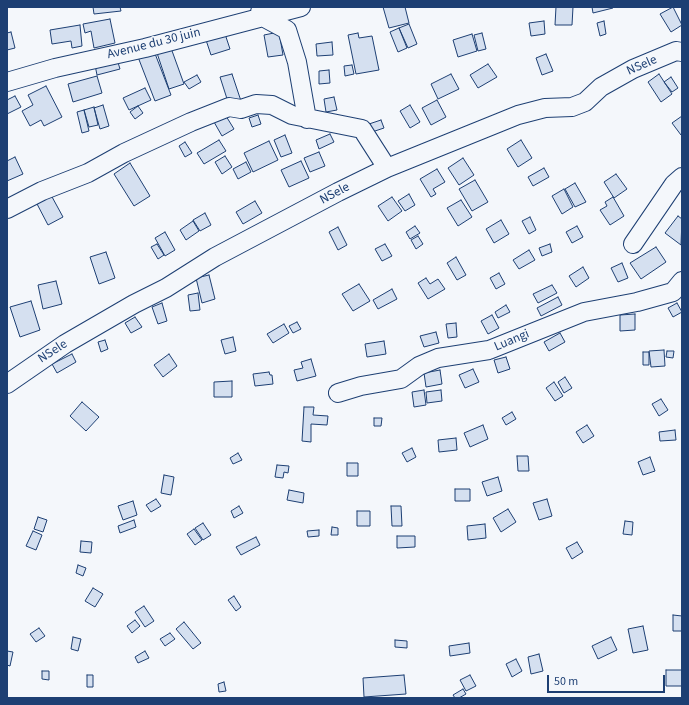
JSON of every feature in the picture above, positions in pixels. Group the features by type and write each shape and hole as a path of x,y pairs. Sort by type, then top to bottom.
{"street":[{"name":"Avenue du 30 juin","path":"7,82 55,68 145,48 260,12 301,7"},
{"path":"260,12 287,30 297,62 307,119"},
{"name":"NSele","path":"7,384 65,344 134,304 166,288 215,257 387,168 518,115 545,108 572,107 585,102 601,87 633,69 676,51 682,52"},
{"path":"7,209 42,191 88,173 124,152 191,122 229,107 241,109 256,104 272,105 292,115 307,119 362,129 387,168"},
{"path":"633,244 674,184 682,176"},
{"name":"Luangi","path":"338,394 361,386 401,379 420,366 438,358 489,350 510,340 584,312 637,302 673,292 682,281"}],"building":[{"path":"93,7 120,7 121,11 94,14"},
{"path":"383,7 405,7 409,23 389,28"},
{"path":"556,7 573,7 572,25 555,25"},
{"path":"592,7 613,7 613,8 593,13"},
{"path":"673,7 682,25 671,32 660,14"},
{"path":"110,19 115,43 94,48 91,31 85,33 83,24"},
{"path":"544,21 545,34 531,36 529,23"},
{"path":"604,21 606,34 600,36 597,23"},
{"path":"409,24 417,44 408,48 399,28"},
{"path":"80,25 82,46 72,48 71,41 52,44 50,30"},
{"path":"399,28 407,48 398,52 390,32"},
{"path":"11,32 15,48 7,50 7,33"},
{"path":"279,32 283,55 268,57 264,35"},
{"path":"358,33 359,38 372,36 379,70 356,74 348,35"},
{"path":"482,33 486,49 478,51 474,35"},
{"path":"225,34 230,49 211,55 206,40"},
{"path":"472,34 477,51 458,57 453,40"},
{"path":"332,42 333,55 317,56 316,44"},
{"path":"171,48 184,84 169,89 157,53"},
{"path":"154,51 171,95 155,101 138,57"},
{"path":"546,54 553,71 542,75 536,58"},
{"path":"117,59 120,69 97,75 95,65"},
{"path":"488,64 497,77 478,88 470,75"},
{"path":"352,65 354,74 345,76 344,66"},
{"path":"329,70 330,83 319,84 319,71"},
{"path":"232,74 241,101 229,105 220,77"},
{"path":"451,74 459,89 438,99 431,84"},
{"path":"659,74 672,94 661,102 648,82"},
{"path":"197,75 201,82 189,89 184,82"},
{"path":"97,76 102,93 73,102 68,84"},
{"path":"671,77 678,88 672,92 664,82"},
{"path":"46,86 62,117 44,126 41,120 30,126 22,111 33,105 28,95"},
{"path":"145,88 151,100 129,110 123,98"},
{"path":"15,96 21,107 7,114 7,100"},
{"path":"334,97 337,110 326,112 324,99"},
{"path":"437,100 446,117 431,125 422,108"},
{"path":"103,105 109,126 100,129 94,108"},
{"path":"410,105 420,122 410,128 400,111"},
{"path":"138,106 143,113 135,119 130,112"},
{"path":"94,107 98,125 89,127 84,110"},
{"path":"84,110 89,131 82,133 77,112"},
{"path":"258,115 261,124 252,127 249,118"},
{"path":"226,116 234,129 222,136 214,122"},
{"path":"682,116 682,135 681,135 672,123"},
{"path":"381,120 384,128 369,133 366,125"},
{"path":"330,134 334,142 319,149 316,140"},
{"path":"285,135 292,153 281,157 274,140"},
{"path":"219,140 226,151 204,164 197,153"},
{"path":"521,140 532,158 518,167 507,149"},
{"path":"269,141 278,160 253,172 244,153"},
{"path":"185,142 192,153 185,157 179,146"},
{"path":"319,152 325,166 310,172 304,158"},
{"path":"225,156 232,167 222,174 215,162"},
{"path":"15,157 23,174 7,181 7,161"},
{"path":"463,158 474,175 459,185 448,168"},
{"path":"301,161 309,178 289,187 281,170"},
{"path":"246,162 251,172 238,179 233,169"},
{"path":"130,163 150,196 134,206 114,174"},
{"path":"544,168 549,177 533,186 528,177"},
{"path":"437,169 445,182 433,189 436,194 431,197 420,179"},
{"path":"616,174 627,189 614,198 604,182"},
{"path":"475,180 488,202 472,211 459,189"},
{"path":"575,183 586,202 575,207 565,189"},
{"path":"564,189 573,207 562,214 552,196"},
{"path":"409,194 415,205 405,211 398,201"},
{"path":"51,195 63,217 48,225 36,202"},
{"path":"392,197 402,211 388,221 378,206"},
{"path":"613,197 624,216 610,225 600,210 607,206 605,202"},
{"path":"461,200 472,217 458,226 447,208"},
{"path":"255,201 262,213 243,224 236,212"},
{"path":"205,213 211,225 200,231 193,220"},
{"path":"678,216 682,219 681,245 665,233"},
{"path":"530,217 536,230 529,234 522,221"},
{"path":"501,220 509,234 494,243 486,229"},
{"path":"193,221 199,231 186,240 180,230"},
{"path":"415,226 420,233 410,239 406,232"},
{"path":"577,226 583,237 572,243 566,232"},
{"path":"338,227 347,245 338,250 329,232"},
{"path":"165,232 175,250 165,256 155,238"},
{"path":"418,236 423,244 416,249 411,240"},
{"path":"157,244 164,255 158,259 151,247"},
{"path":"385,244 392,256 382,261 375,249"},
{"path":"550,244 552,252 542,256 539,248"},
{"path":"656,247 666,262 641,279 630,263"},
{"path":"529,250 535,260 519,269 513,260"},
{"path":"106,252 115,278 99,284 90,257"},
{"path":"456,257 466,275 457,280 447,263"},
{"path":"622,263 628,278 618,282 611,268"},
{"path":"583,267 589,278 576,287 569,276"},
{"path":"499,273 505,284 496,289 490,278"},
{"path":"209,275 215,299 202,303 196,278"},
{"path":"426,278 430,284 438,279 445,289 428,299 418,283"},
{"path":"56,281 62,304 43,309 38,285"},
{"path":"359,284 370,301 353,311 342,294"},
{"path":"552,285 557,293 538,303 533,294"},
{"path":"392,289 397,299 378,309 373,300"},
{"path":"198,293 200,310 190,311 188,295"},
{"path":"558,297 562,305 541,316 537,308"},
{"path":"31,301 40,330 20,337 10,307"},
{"path":"162,303 167,321 158,324 152,307"},
{"path":"677,303 682,312 673,317 668,308"},
{"path":"506,305 510,312 498,318 495,312"},
{"path":"635,314 635,330 620,331 620,315"},
{"path":"492,315 499,328 488,334 481,321"},
{"path":"135,317 142,327 131,333 125,323"},
{"path":"297,322 301,329 293,333 289,326"},
{"path":"456,323 457,337 448,338 446,324"},
{"path":"284,324 289,333 273,343 267,334"},
{"path":"436,332 439,343 424,347 420,336"},
{"path":"560,333 565,342 549,351 544,342"},
{"path":"233,337 236,351 225,354 221,340"},
{"path":"105,340 108,349 101,352 98,342"},
{"path":"384,341 386,354 367,357 365,344"},
{"path":"664,350 665,366 651,367 649,351"},
{"path":"667,351 674,351 673,358 666,357"},
{"path":"643,352 649,352 649,365 643,365"},
{"path":"72,354 76,362 57,373 52,364"},
{"path":"169,354 177,366 163,377 154,365"},
{"path":"506,357 510,369 498,373 494,360"},
{"path":"311,359 316,376 297,381 294,370 303,368 301,362"},
{"path":"473,369 479,382 465,388 459,375"},
{"path":"440,370 442,384 426,387 424,373"},
{"path":"269,372 270,375 272,375 273,384 255,386 253,374"},
{"path":"565,377 572,388 564,393 558,382"},
{"path":"232,381 232,397 214,397 214,382"},
{"path":"554,382 563,396 555,401 546,388"},
{"path":"424,390 426,405 414,407 412,392"},
{"path":"441,390 442,401 427,403 426,392"},
{"path":"661,399 668,410 659,416 652,404"},
{"path":"82,402 99,417 86,431 70,416"},
{"path":"304,407 314,407 313,415 328,416 327,425 311,424 311,442 302,441"},
{"path":"512,412 516,419 506,425 502,418"},
{"path":"374,418 382,418 381,426 374,426"},
{"path":"483,425 488,439 470,447 464,433"},
{"path":"587,425 594,436 583,443 576,432"},
{"path":"675,430 676,440 660,441 659,432"},
{"path":"456,438 457,450 439,452 438,440"},
{"path":"412,448 416,457 407,462 402,453"},
{"path":"238,453 242,460 233,464 230,458"},
{"path":"517,456 528,456 529,471 518,471"},
{"path":"650,457 655,471 643,475 638,462"},
{"path":"347,463 358,463 358,476 347,476"},
{"path":"277,465 289,466 288,473 284,472 283,478 275,477"},
{"path":"164,475 174,477 171,495 161,493"},
{"path":"498,477 502,491 487,496 482,482"},
{"path":"455,489 470,489 470,501 455,501"},
{"path":"289,490 304,493 303,503 287,500"},
{"path":"156,499 161,506 151,512 146,505"},
{"path":"547,499 552,516 539,520 533,503"},
{"path":"133,501 137,515 123,520 118,506"},
{"path":"239,506 243,513 234,518 231,511"},
{"path":"391,506 401,506 402,526 392,526"},
{"path":"508,509 516,522 501,532 493,518"},
{"path":"357,511 370,511 370,526 357,526"},
{"path":"38,517 47,520 43,532 34,529"},
{"path":"134,520 136,527 120,533 118,526"},
{"path":"625,521 633,522 632,535 623,534"},
{"path":"203,523 211,535 203,540 195,528"},
{"path":"485,524 486,538 468,540 467,526"},
{"path":"332,527 338,528 338,535 331,535"},
{"path":"194,529 202,540 195,545 187,534"},
{"path":"319,530 319,536 308,537 307,531"},
{"path":"33,531 42,535 36,550 26,546"},
{"path":"397,536 415,536 415,547 397,548"},
{"path":"256,537 260,545 241,555 236,547"},
{"path":"81,541 92,542 91,553 80,552"},
{"path":"577,542 583,552 572,559 566,548"},
{"path":"78,565 86,568 83,576 76,573"},
{"path":"93,588 103,594 95,607 85,601"},
{"path":"234,596 241,607 236,611 228,600"},
{"path":"144,606 154,621 145,627 135,612"},
{"path":"673,615 682,616 682,631 673,631"},
{"path":"135,620 140,626 132,633 127,626"},
{"path":"184,622 201,643 193,649 176,629"},
{"path":"643,626 648,650 633,653 628,629"},
{"path":"39,628 45,636 36,642 30,634"},
{"path":"170,633 175,639 165,646 160,639"},
{"path":"73,637 81,639 78,651 71,649"},
{"path":"611,637 617,650 598,659 592,646"},
{"path":"395,640 407,641 407,648 395,647"},
{"path":"469,643 470,653 450,656 449,646"},
{"path":"7,651 13,652 10,666 7,665"},
{"path":"145,651 149,658 138,663 135,657"},
{"path":"539,654 543,671 531,674 528,657"},
{"path":"516,659 522,671 512,677 506,664"},
{"path":"666,670 682,670 682,686 666,686"},
{"path":"42,671 49,671 49,680 42,679"},
{"path":"87,675 93,675 93,687 87,687"},
{"path":"404,675 406,694 364,697 363,678"},
{"path":"470,675 476,686 466,691 460,680"},
{"path":"224,682 226,691 219,692 218,684"},
{"path":"463,689 466,694 459,698 455,698 453,695"}]}
